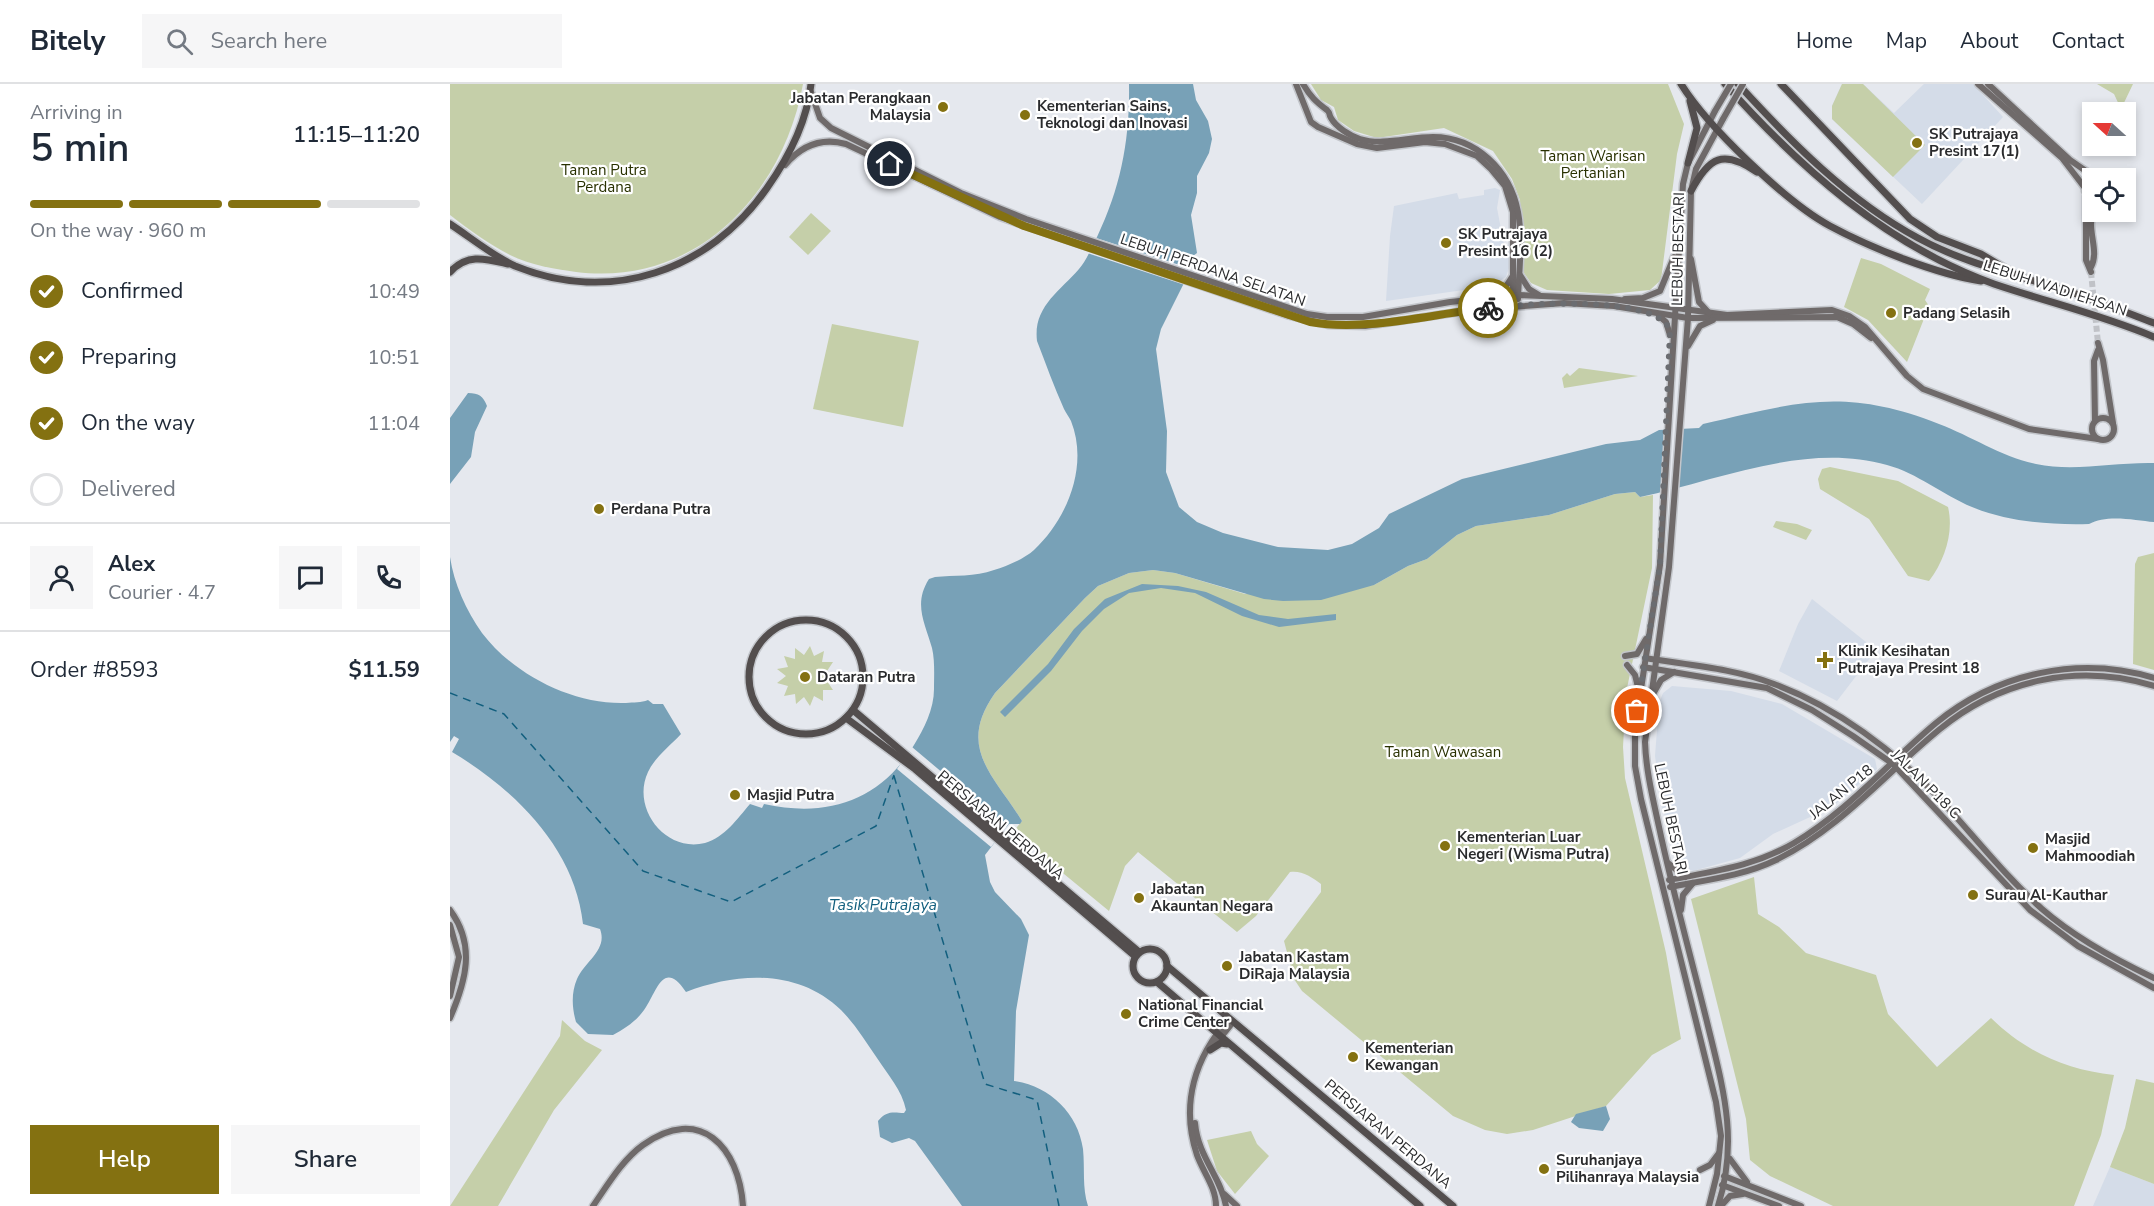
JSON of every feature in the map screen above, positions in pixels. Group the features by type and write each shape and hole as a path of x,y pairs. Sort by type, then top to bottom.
{"main road":[{"path":"1296,84 1313,124 1321,128 1366,146 1377,148 1425,142 1445,144 1466,150 1482,159 1505,186 1510,201 1515,223 1517,274 1529,289 1540,295"},
{"path":"1303,84 1320,108 1328,112 1330,118 1345,132 1360,139 1374,141 1450,138 1484,153 1509,184 1518,211 1516,305"},
{"path":"1681,84 1709,121 1774,183"},
{"name":"LEBUH WADI EHSAN","path":"1725,84 1750,113 1861,214 1917,249 1993,283 2118,322 2154,337"},
{"name":"LEBUH BESTARI","path":"1709,1206 1718,1174 1720,1152 1721,1136 1716,1102 1635,766 1635,728 1663,529 1670,362 1681,196 1688,162 1731,84"},
{"name":"LEBUH WADI EHSAN","path":"1738,84 1817,164 1869,206 1917,238 1959,258 2015,274 2154,322"},
{"name":"LEBUH BESTARI","path":"1720,1206 1729,1159 1730,1135 1725,1100 1666,860 1646,762 1650,700 1669,567 1688,315 1691,191 1696,168 1743,84"},
{"path":"1780,84 1910,219 1936,237 1981,254 2015,274"},
{"path":"1786,84 1824,130"},
{"path":"1978,84 2062,158 2082,184"},
{"path":"1988,84 2082,169"},
{"path":"450,272 462,262 473,258 514,265 557,278 604,281 633,279 672,269 718,242 752,210 774,178 801,128 811,88"},
{"name":"LEBUH PERDANA SELATAN","path":"811,88 820,118 831,128 961,193 1057,234"},
{"path":"1688,95 1697,128 1688,162"},
{"path":"1311,115 1320,108"},
{"path":"1321,128 1329,123 1330,118"},
{"name":"LEBUH PERDANA SELATAN","path":"774,178 802,148 817,142 836,141 1000,217 1225,290 1307,314 1327,317 1363,317 1516,295 1612,299 1674,313 1714,317"},
{"path":"1691,191 1705,167 1719,159 1728,158 1742,162 1774,183 1830,226 1944,272 1993,283"},
{"path":"2086,222 2086,260 2091,270 2095,259 2090,222"},
{"path":"450,224 514,265"},
{"path":"1612,299 1643,298 1660,291 1665,284 1677,249"},
{"path":"1688,252 1699,302 1703,309 1714,317 1810,314 1820,310 1837,311 1865,327 1907,376 1923,389 2015,425 2054,434 2098,439 2110,438 2114,432 2103,360 2098,346 2094,361 2094,435 2098,439"},
{"path":"1492,297 1503,291 1517,274"},
{"name":"LEBUH PERDANA SELATAN","path":"1225,290 1303,320 1329,325 1365,326 1436,314 1516,305 1564,303 1614,306 1655,314 1674,313"},
{"path":"1799,312 1809,303 1820,310"},
{"path":"1684,356 1695,332 1714,317 1799,312 1842,318 1874,340"},
{"path":"1655,314 1666,322 1670,330 1670,362"},
{"path":"2083,437 2094,423 2105,417 2113,423"},
{"path":"804,619 828,624 845,635 860,656 863,674 860,694 846,718 831,728 804,734 786,731 766,718 754,700 749,678 753,654 762,640 782,624 804,619"},
{"path":"1626,656 1637,654 1650,629"},
{"path":"1658,640 1663,657 1673,663"},
{"name":"JALAN P18 C","path":"1645,658 1731,672 1775,684 1849,723 1898,764 2044,911 2111,956 2154,978"},
{"path":"1627,665 1635,675 1639,693"},
{"name":"JALAN P18 C","path":"1643,667 1767,688 1820,716 1898,764 2030,910 2086,951 2154,988"},
{"name":"JALAN P18","path":"1672,883 1694,882 1742,873 1777,859 1844,815 1898,764 1936,723 1989,688 2044,671 2101,668 2131,671 2154,678"},
{"path":"1650,700 1661,680 1675,672"},
{"name":"JALAN P18","path":"1663,885 1737,868 1794,843 1840,811 1939,729 2001,691 2045,678 2093,674 2130,679 2154,686"},
{"name":"PERSIARAN PERDANA","path":"852,710 1137,954"},
{"name":"PERSIARAN PERDANA","path":"846,718 901,754"},
{"path":"1666,860 1686,878"},
{"path":"1680,914 1683,895 1694,882"},
{"path":"450,910 462,930 467,957 463,989 450,1017"},
{"path":"450,925 459,957 450,996"},
{"path":"1156,949 1164,956 1167,966 1164,975 1157,982 1146,983 1136,977 1132,966 1137,954 1156,949"},
{"name":"PERSIARAN PERDANA","path":"1167,966 1454,1206"},
{"path":"1157,982 1218,1036 1280,1084 1420,1206"},
{"path":"1216,1206 1215,1192 1198,1156 1193,1133 1191,1089 1198,1064 1231,1020"},
{"path":"1218,1036 1202,1063 1195,1089 1193,1133 1222,1192 1226,1206"},
{"path":"1210,1050 1221,1043 1230,1045"},
{"path":"593,1206 641,1146 662,1133 685,1128 707,1134 727,1151 740,1182 743,1206"},
{"path":"1700,1170 1710,1166 1720,1152"},
{"path":"1729,1159 1751,1186"},
{"path":"1718,1174 1801,1206"},
{"path":"1715,1184 1779,1206"},
{"path":"1222,1192 1237,1206"},
{"path":"1720,1206 1734,1194 1755,1197"}],"shaded area":[{"name":"SK Putrajaya Presint 17(1)","path":"1842,84 1863,84 1894,113 1924,84 1973,84 2003,117 1922,204 1832,119 1832,106"},
{"name":"SK Putrajaya Presint 16 (2)","path":"1495,188 1500,190 1497,208 1505,250 1511,262 1506,277 1492,286 1386,301 1394,206 1457,193 1459,199 1484,195 1484,190"},
{"name":"Klinik Kesihatan Putrajaya Presint 18","path":"1812,599 1876,650 1837,701 1779,671 1798,624"},
{"path":"1672,686 1731,691 1782,704 1875,759 1877,769 1832,807 1773,834 1740,858 1693,871 1688,869 1679,862 1662,807 1655,756 1659,703 1663,693"},
{"path":"2110,1167 2154,1184 2154,1206 2093,1206"}],"green space":[{"name":"Taman Putra Perdana","path":"450,84 803,84 792,125 776,162 754,196 727,225 695,248 659,265 619,273 576,272 526,261 494,246 450,215"},
{"name":"Taman Warisan Pertanian","path":"1311,84 1668,84 1684,124 1677,154 1661,280 1650,290 1609,294 1547,290 1531,283 1524,273 1520,200 1512,179 1493,151 1444,128 1377,138 1354,131 1338,120 1334,107 1321,100"},
{"path":"1842,84 1863,84 1925,145 1893,177 1832,119 1832,106"},
{"path":"2097,84 2133,84 2124,102 2118,102 2114,94"},
{"path":"811,213 831,231 808,255 789,237"},
{"name":"Padang Selasih","path":"1861,258 1881,264 1930,289 1925,300 1929,306 1907,362 1868,320 1844,307"},
{"path":"832,324 919,341 903,427 813,409"},
{"path":"1579,368 1638,376 1564,388 1562,378 1567,373 1570,376"},
{"path":"1830,467 1898,481 1948,507 1950,526 1947,546 1940,564 1929,581 1908,576 1869,519 1820,489 1818,479 1822,469"},
{"name":"Taman Wawasan","path":"1635,492 1640,497 1653,495 1652,568 1626,693 1623,747 1625,778 1666,953 1681,1039 1652,1055 1606,1106 1533,1130 1507,1134 1485,1130 1453,1116 1302,991 1294,979 1284,941 1321,892 1321,884 1306,875 1290,872 1256,916 1237,932 1138,852 1125,866 1109,911 1013,832 1022,821 991,775 979,746 979,730 984,712 995,693 1098,586 1129,573 1153,570 1175,573 1245,594 1374,585 1408,566 1427,559 1457,535 1476,526 1549,515 1615,494"},
{"path":"1776,521 1797,524 1812,530 1806,540 1773,527"},
{"path":"2154,553 2154,670 2133,664 2135,564 2138,557"},
{"path":"810,646 814,656 824,651 822,662 833,662 827,671 836,676 827,681 833,690 823,690 823,701 814,696 810,706 804,697 796,704 795,694 784,696 788,686 777,683 786,676 777,669 788,667 784,656 795,659 795,648 804,655"},
{"path":"1754,877 1758,914 1779,927 1806,953 1876,975 1888,1014 1937,1067 1991,1018 2018,1041 2063,1064 2096,1073 2114,1075 2101,1135 2074,1206 1833,1206 1770,1176 1750,1160 1746,1119 1691,899"},
{"path":"562,1020 585,1041 602,1050 554,1110 498,1206 450,1206 560,1036"},
{"path":"2136,1079 2154,1083 2154,1184 2110,1167 2125,1128"},
{"path":"1251,1131 1257,1144 1269,1156 1235,1194 1217,1171 1207,1140"}],"water":[{"name":"Tasik Putrajaya","path":"1129,84 1193,84 1196,100 1208,121 1212,139 1209,153 1197,176 1197,193 1191,215 1197,253 1186,261 1188,275 1161,329 1156,349 1167,431 1166,472 1179,507 1197,522 1223,533 1278,547 1328,550 1352,544 1379,528 1389,514 1462,479 1606,444 1640,440 1659,430 1699,428 1703,424 1794,405 1848,402 1876,405 1906,412 2023,461 2036,464 2080,467 2154,463 2154,522 2112,518 2089,524 2074,524 2015,519 1972,507 1909,473 1887,465 1856,459 1825,458 1762,466 1640,497 1635,492 1615,494 1549,515 1476,526 1457,535 1427,559 1408,566 1374,585 1321,600 1264,599 1175,573 1153,570 1129,573 1098,586 995,693 984,712 979,730 979,746 983,760 1022,821 1020,824 1009,824 985,855 990,882 995,892 1021,919 1029,935 1016,1011 1014,1081 1027,1084 1050,1095 1060,1103 1075,1124 1083,1149 1084,1185 1088,1206 962,1206 915,1141 909,1138 892,1143 880,1137 878,1121 884,1115 904,1113 906,1110 901,1096 846,1015 824,997 806,987 787,981 747,978 706,985 686,992 678,982 667,978 658,986 639,1016 613,1035 588,1034 576,1022 573,1001 575,984 601,943 600,929 583,924 578,896 568,870 538,823 498,784 452,752 459,739 454,736 450,742 450,557 454,577 462,596 482,633 495,648 528,674 566,693 586,699 626,703 648,700 653,704 663,704 681,734 648,772 644,786 644,800 655,825 677,841 690,844 712,840 730,827 750,804 762,808 764,804 809,809 850,801 868,792 885,780 900,764 918,739 930,711 934,696 934,658 921,605 924,588 929,579 987,572 1025,556 1046,537 1056,523 1072,491 1076,473 1076,438 1037,341 1037,329 1043,309 1082,266 1112,200 1126,143"},
{"path":"468,393 480,396 487,406 475,432 471,457 450,484 450,418"},
{"path":"1142,584 1178,586 1206,592 1259,615 1288,619 1336,614 1336,620 1279,627 1242,616 1195,593 1161,588 1129,593 1104,609 1082,631 1051,671 1005,717 1000,712 1048,664 1074,629 1105,599"},
{"path":"1606,1106 1610,1119 1603,1131 1579,1128 1571,1122 1576,1114"}],"pier":[{"path":"1093,237 1189,268 1190,276 1185,285 1084,252"},
{"path":"1683,425 1679,491 1661,496 1664,426"},
{"path":"912,747 1007,827 991,847 897,769"}],"ferry route":[{"path":"450,693 504,714 643,871 731,902 876,826 894,775"},
{"path":"894,776 985,1084 1037,1100 1059,1206"}],"tunnel":[{"path":"2091,272 2098,343"}],"way so far":[{"path":"1488,308 1564,303 1614,306 1655,314 1666,322 1670,330 1660,565 1637,711"}],"place":[{"name":"Jabatan Perangkaan Malaysia","path":"943,107"},
{"name":"Kementerian Sains, Teknologi dan Inovasi","path":"1025,115"},
{"name":"SK Putrajaya Presint 17(1)","path":"1917,143"},
{"name":"SK Putrajaya Presint 16 (2)","path":"1446,243"},
{"name":"Padang Selasih","path":"1891,313"},
{"name":"Perdana Putra","path":"599,509"},
{"name":"Klinik Kesihatan Putrajaya Presint 18","path":"1825,660"},
{"name":"Dataran Putra","path":"805,677"},
{"name":"Masjid Putra","path":"735,795"},
{"name":"Kementerian Luar Negeri (Wisma Putra)","path":"1445,846"},
{"name":"Masjid Mahmoodiah","path":"2033,848"},
{"name":"Surau Al-Kauthar","path":"1973,895"},
{"name":"Jabatan Akauntan Negara","path":"1139,898"},
{"name":"Jabatan Kastam DiRaja Malaysia","path":"1227,966"},
{"name":"National Financial Crime Center","path":"1126,1014"},
{"name":"Kementerian Kewangan","path":"1353,1057"},
{"name":"Suruhanjaya Pilihanraya Malaysia","path":"1544,1169"}],"route":[{"path":"890,164 1000,217 1310,322 1365,326 1410,317 1488,308"}]}
